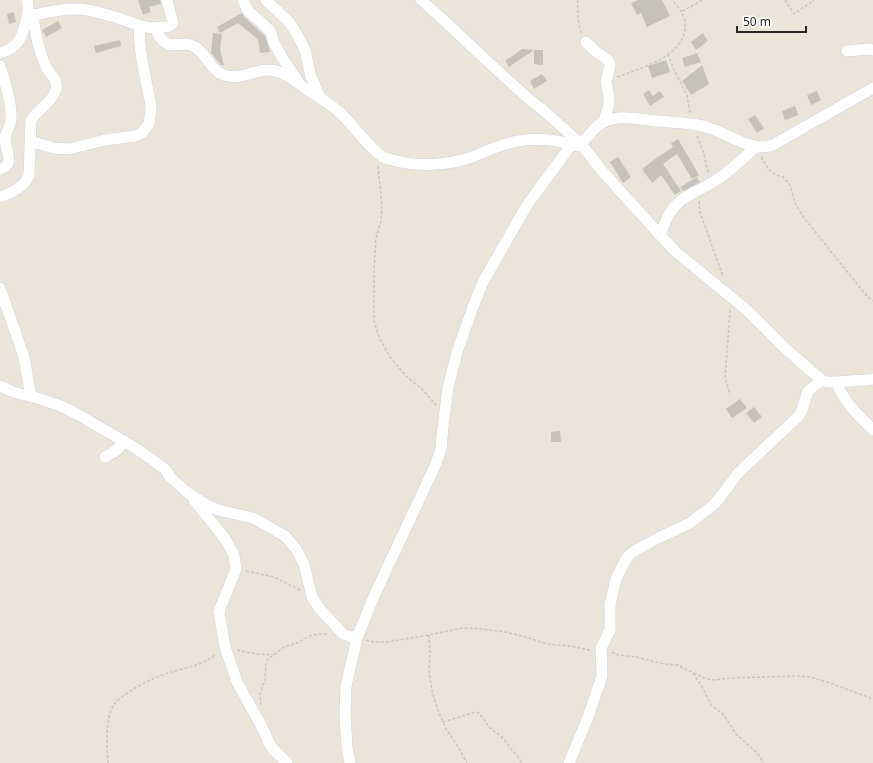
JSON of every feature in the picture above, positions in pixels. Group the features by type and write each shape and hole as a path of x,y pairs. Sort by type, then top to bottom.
{"street":[{"path":"0,197 18,190 27,181 29,175 32,118 46,105 56,92 55,81 46,65 37,40 27,0"},
{"path":"30,16 65,9 88,10 118,18 139,26 155,28 170,26 173,23 167,0"},
{"path":"243,0 250,12 270,32 283,59 300,85"},
{"path":"266,0 289,22 300,40 305,50 311,76 321,99"},
{"path":"421,0 524,96 543,110 579,145 676,252 748,312 787,350 822,380 827,382 836,382 873,378"},
{"path":"0,53 12,48 20,40 30,16"},
{"path":"30,141 54,148 69,149 105,140 135,136 142,133 149,124 151,106 141,56 139,26"},
{"path":"155,28 158,35 167,44 189,45 194,47 220,74 239,77 270,70 284,74 338,111 373,149 383,157 398,162 431,164 467,158 519,141 550,139 579,145"},
{"path":"586,42 608,60 610,65 606,81 609,104 604,121"},
{"path":"847,52 868,49 873,50"},
{"path":"0,66 6,87 11,118 5,140 8,164 5,168 0,169"},
{"path":"350,763 347,747 345,715 346,686 357,638 374,596 435,466 441,449 448,387 458,349 473,307 483,282 527,205 579,145 604,121 610,119 633,118 702,125 715,129 732,138 756,146 766,147 873,88"},
{"path":"660,235 671,210 684,199 718,179 756,146"},
{"path":"0,288 24,356 32,397"},
{"path":"569,763 588,717 602,676 601,648 610,630 610,605 616,579 626,559 631,553 690,523 712,506 739,472 798,416 802,410 808,391 822,380"},
{"path":"836,382 839,390 852,409 873,430"},
{"path":"0,386 16,393 61,406 137,449 165,469 170,477 188,493 226,540 234,555 236,569 220,606 225,647 237,682 269,743 287,763"},
{"path":"105,457 118,450 124,441"},
{"path":"188,493 218,510 252,518 284,536 296,549 304,564 312,597 319,608 342,634 357,638"}],"path":[{"path":"578,0 581,31 586,42"},
{"path":"606,81 664,58 677,47 684,36 686,27 682,11 672,0"},
{"path":"682,11 702,0"},
{"path":"785,0 794,14 814,0"},
{"path":"668,54 676,75 687,95 688,105 709,175"},
{"path":"756,146 769,170 783,177 789,183 796,205 804,218 866,295 873,301"},
{"path":"373,149 379,172 382,205 381,220 376,238 374,270 374,321 378,337 390,358 406,376 423,390 438,407 444,418"},
{"path":"698,190 700,212 723,278"},
{"path":"730,297 725,377 730,395"},
{"path":"236,569 274,577 307,593 312,597"},
{"path":"357,638 374,642 387,642 462,628 482,629 505,632 547,644 570,646 597,652 601,648 618,655 677,665 708,679 714,680 796,676 810,677 873,698"},
{"path":"262,708 260,694 265,680 267,660 284,647 295,644 310,636 319,634 342,634"},
{"path":"429,635 429,672 432,691 443,722 466,763"},
{"path":"108,763 106,739 107,728 111,709 122,696 137,687 168,673 206,661 225,647 256,654 273,655"},
{"path":"692,673 702,687 711,705 724,715 736,734 756,752 764,763"},
{"path":"443,722 476,712 479,713 488,726 504,739 522,763"}],"building":[{"path":"138,0 160,0 161,4 149,7 151,12 143,15"},
{"path":"638,0 662,0 670,16 647,27 641,13 637,15 631,3"},
{"path":"14,12 16,22 9,24 7,14"},
{"path":"242,13 244,17 265,36 270,52 260,53 258,39 238,23 220,33 217,27"},
{"path":"58,21 62,28 46,37 42,30"},
{"path":"213,33 222,34 220,50 224,65 221,65 211,53"},
{"path":"703,33 708,41 696,50 691,42"},
{"path":"120,40 121,46 96,53 94,46"},
{"path":"522,49 534,50 509,67 505,61"},
{"path":"534,50 543,50 543,65 534,64"},
{"path":"697,53 701,62 685,67 682,58"},
{"path":"666,60 670,72 652,78 648,66"},
{"path":"702,65 709,84 691,95 682,81"},
{"path":"542,74 547,81 534,89 530,81"},
{"path":"649,90 653,96 660,91 664,97 650,106 643,94"},
{"path":"817,91 821,100 811,105 807,95"},
{"path":"795,106 798,115 785,120 782,111"},
{"path":"755,115 764,128 757,133 748,119"},
{"path":"678,139 699,175 692,179 677,154 663,164 681,191 675,195 661,175 652,183 642,169 673,147 671,143"},
{"path":"618,157 631,177 623,183 610,162"},
{"path":"697,177 700,182 683,191 680,187"},
{"path":"740,399 747,408 732,418 726,409"},
{"path":"754,407 762,417 754,423 746,413"},
{"path":"560,431 561,442 551,442 551,432"}]}
